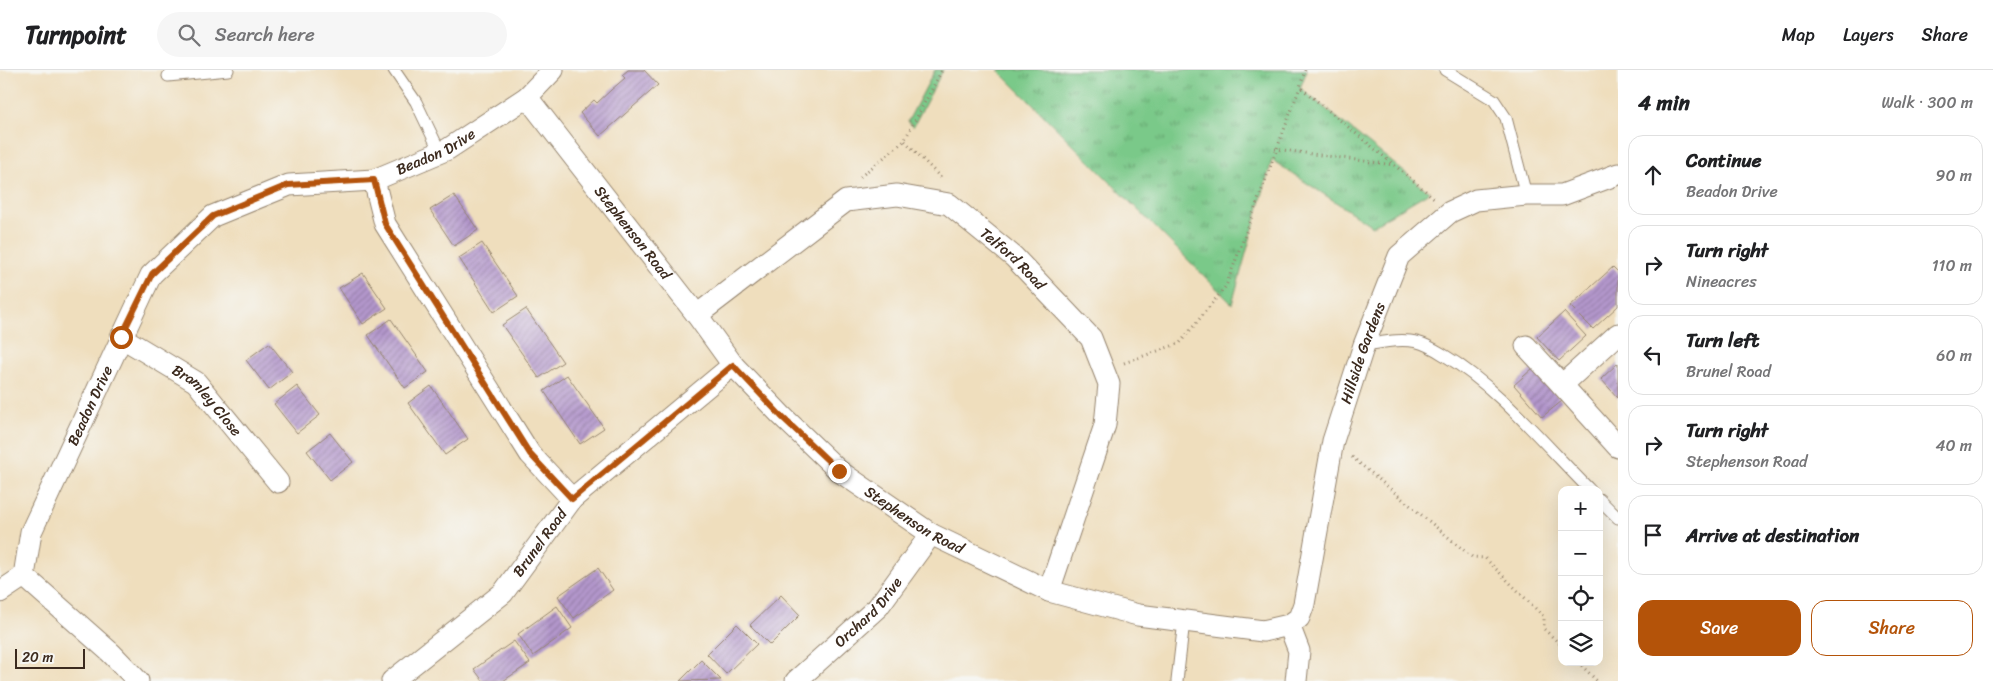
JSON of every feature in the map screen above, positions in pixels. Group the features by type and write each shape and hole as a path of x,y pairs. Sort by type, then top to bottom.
{"street":[{"name":"Beadon Drive","path":"24,576 31,532 152,274 213,216 288,185 374,180 448,149 527,97 553,70"},
{"name":"Stephenson Road","path":"527,97 697,315 733,365 781,416 839,471 931,534 1049,592 1138,615 1264,630 1289,625"},
{"name":"Hillside Gardens","path":"1289,625 1299,618 1304,604 1333,441 1364,346 1399,256 1450,212 1476,200 1526,195 1562,195 1618,174"},
{"path":"374,180 385,224 530,454 572,499"},
{"name":"Telford Road","path":"846,201 897,195 949,204 1014,257 1091,338 1109,384 1105,424 1049,592"},
{"path":"697,315 846,201"},
{"path":"1562,385 1618,334"},
{"name":"Bramley Close","path":"121,337 196,382 278,482"},
{"path":"1526,346 1618,447"},
{"name":"Brunel Road","path":"392,681 503,593 572,499 733,365"},
{"name":"Orchard Drive","path":"796,681 878,607 931,534"},
{"path":"0,592 24,576 111,653 138,681"},
{"path":"1289,625 1299,651 1296,681"}],"lane":[{"path":"168,76 228,70"},
{"path":"394,70 416,102 440,152"},
{"path":"1445,70 1494,100 1506,118 1526,195"},
{"path":"1364,346 1403,340 1418,342 1453,360 1491,389 1586,486"},
{"path":"1603,503 1618,518"},
{"path":"1177,681 1184,621"}],"path":[{"path":"846,201 847,188 904,141 942,70"},
{"path":"1104,369 1180,343 1226,286 1305,70"},
{"path":"1300,87 1450,212"},
{"path":"904,141 955,192 949,204"},
{"path":"1275,150 1395,165"},
{"path":"1333,441 1472,556 1485,558 1544,616 1544,629 1558,642"},
{"path":"1582,666 1597,681"}],"green space":[{"path":"935,70 943,70 913,127 908,121"},
{"path":"998,70 1307,70 1300,88 1429,192 1372,226 1272,160 1232,304"}],"building":[{"path":"628,70 644,70 658,85 600,136 580,113 594,100 597,103 625,78 622,75"},
{"path":"454,195 478,230 454,246 430,210"},
{"path":"482,243 518,296 494,312 459,258"},
{"path":"1613,267 1618,272 1618,306 1593,329 1570,306"},
{"path":"363,273 387,308 363,324 339,288"},
{"path":"526,309 563,362 539,378 502,325"},
{"path":"1564,312 1586,336 1559,361 1537,337"},
{"path":"391,319 428,372 405,388 368,335"},
{"path":"269,343 292,372 269,390 246,360"},
{"path":"1618,363 1618,398 1601,379"},
{"path":"1533,368 1562,401 1542,417 1514,385"},
{"path":"567,375 604,428 580,444 544,391"},
{"path":"297,386 320,415 297,433 274,404"},
{"path":"431,386 468,439 445,455 408,403"},
{"path":"330,433 353,462 330,480 307,451"},
{"path":"598,568 613,590 574,618 558,596"},
{"path":"781,595 800,615 770,645 750,625"},
{"path":"557,606 572,628 533,656 518,634"},
{"path":"737,624 757,644 726,674 707,654"},
{"path":"514,641 530,663 503,681 483,681 474,669"},
{"path":"701,660 721,680 680,681"}],"route":[{"path":"121,337 152,274 213,216 288,185 374,180 385,224 530,454 572,499 733,365 781,416 839,471"}]}
